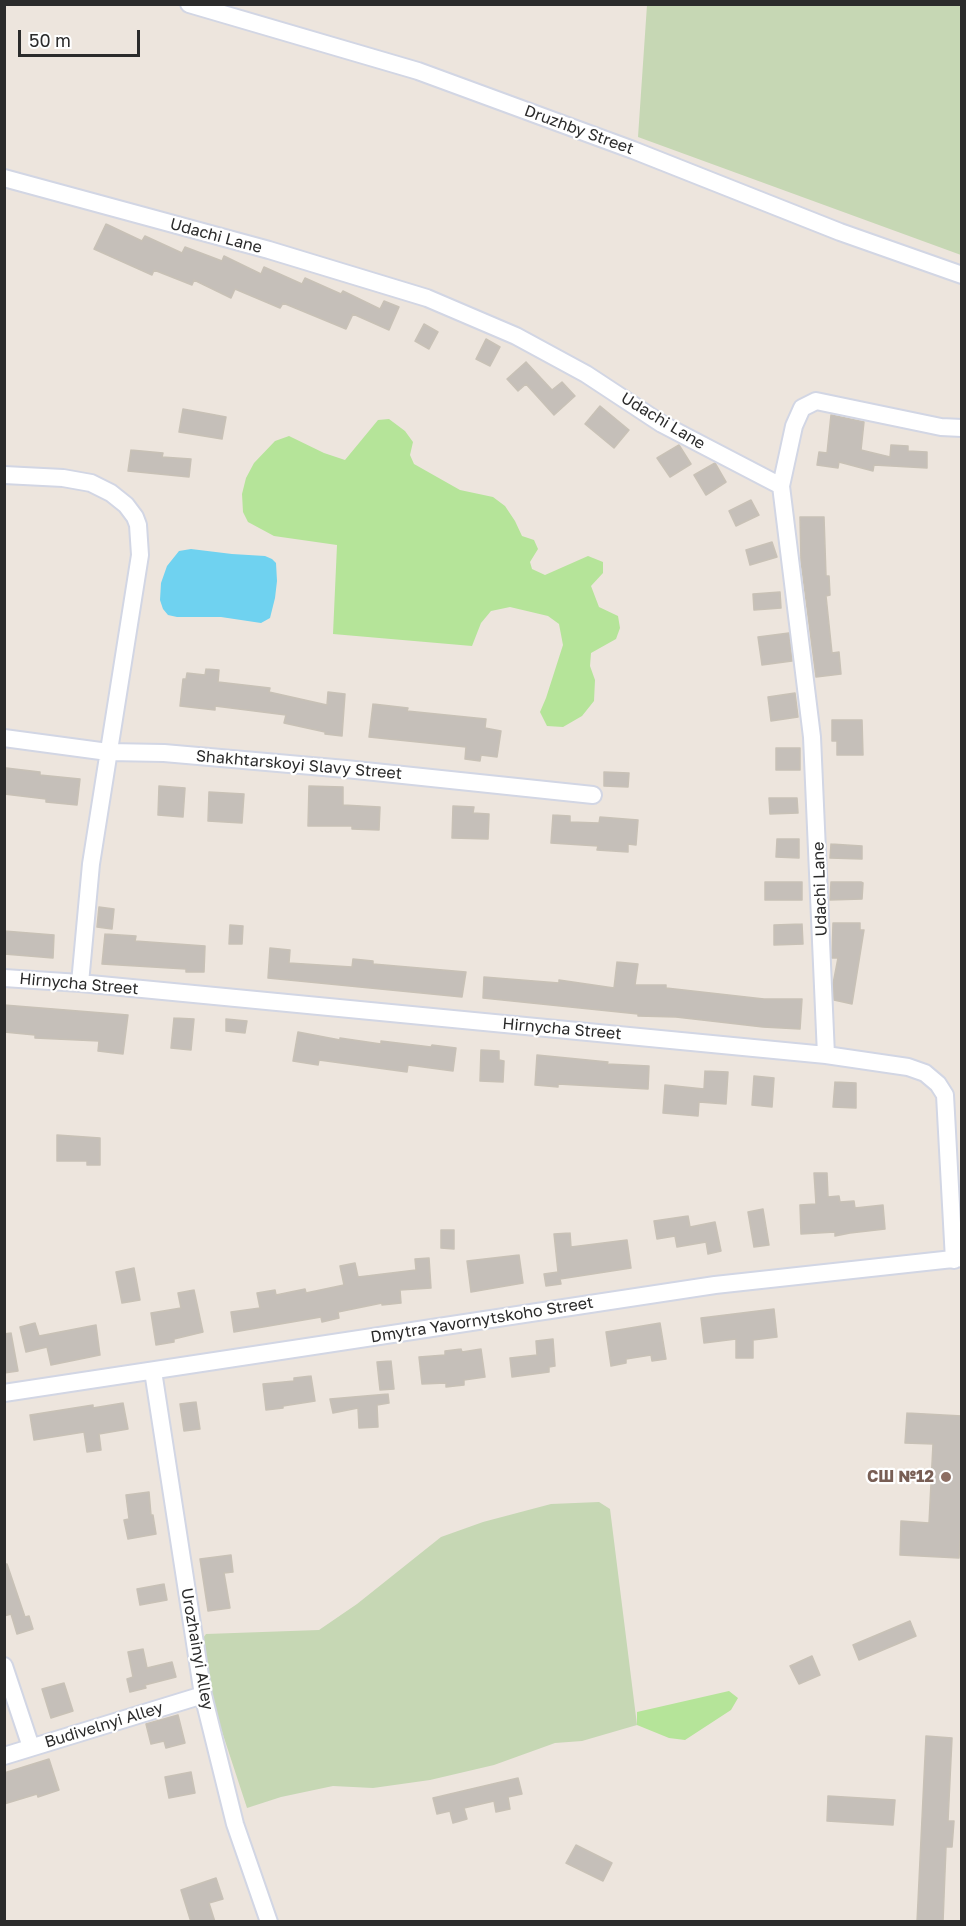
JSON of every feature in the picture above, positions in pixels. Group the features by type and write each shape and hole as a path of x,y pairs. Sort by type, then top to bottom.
{"street":[{"name":"Druzhby Street","path":"189,4 418,71 633,150 840,232 962,275"},
{"name":"Udachi Lane","path":"4,178 269,250 427,298 526,341 586,374 662,424 781,486 812,737 819,850 826,1055"},
{"path":"781,486 794,426 802,408 816,401 941,427 962,428"},
{"path":"4,475 63,478 91,483 111,493 126,505 135,517 140,555 92,864 80,983"},
{"name":"Shakhtarskoyi Slavy Street","path":"4,738 108,752 164,753 346,769 593,795"},
{"name":"Hirnycha Street","path":"4,978 80,983 826,1055 908,1067 926,1073 938,1084 945,1095 958,1259"},
{"name":"Dmytra Yavornytskoho Street","path":"4,1393 715,1285 958,1259"},
{"name":"Urozhainyi Alley","path":"153,1371 204,1695 235,1824 269,1922"},
{"path":"4,1666 32,1747"},
{"name":"Budivelnyi Alley","path":"4,1756 204,1695"}],"green space":[{"path":"647,5 961,5 961,255 638,137"},
{"path":"389,419 405,431 413,442 410,455 414,464 460,490 493,497 505,506 522,536 534,540 538,549 530,562 532,569 545,575 588,556 603,562 603,573 591,586 599,607 618,616 620,628 616,639 591,653 590,666 595,680 594,701 582,716 563,727 547,726 540,712 563,645 559,624 548,616 510,607 491,611 481,623 472,646 333,634 337,545 274,536 248,522 243,512 242,494 246,478 254,463 275,441 289,436 324,453 345,460 378,420"},
{"path":"599,1502 610,1509 637,1725 582,1741 555,1743 494,1765 430,1780 373,1788 333,1786 281,1797 247,1808 211,1698 204,1661 203,1638 206,1634 319,1630 357,1604 441,1537 483,1522 551,1504"},
{"path":"729,1691 738,1698 731,1710 685,1740 669,1738 637,1725 637,1712"}],"water":[{"path":"191,549 265,556 272,559 276,563 277,581 270,618 261,623 221,617 168,615 160,600 161,583 167,566 179,551"}],"building":[{"path":"106,224 142,241 145,236 182,253 185,247 222,261 224,256 261,274 264,267 302,284 305,278 341,294 343,291 380,309 384,301 399,307 389,330 353,314 346,329 283,303 280,308 235,289 231,298 194,280 192,285 154,270 152,275 94,249"},
{"path":"424,324 438,332 429,349 415,341"},
{"path":"486,339 500,347 490,366 476,359"},
{"path":"526,362 552,390 562,382 575,396 554,415 526,384 518,391 507,379"},
{"path":"600,406 629,430 614,448 585,424"},
{"path":"183,409 226,417 222,439 179,432"},
{"path":"831,415 864,422 861,450 890,457 891,445 908,446 908,451 927,452 927,468 874,465 873,471 839,462 838,468 817,465 819,452 827,453"},
{"path":"679,445 691,464 670,477 657,458"},
{"path":"131,450 163,453 162,457 191,459 189,477 128,471"},
{"path":"715,463 726,482 706,495 694,475"},
{"path":"751,500 759,515 736,526 729,511"},
{"path":"800,517 824,517 826,576 829,576 830,595 826,596 832,653 839,652 841,674 816,677 801,561"},
{"path":"772,542 777,557 750,565 746,550"},
{"path":"780,592 781,608 754,610 753,594"},
{"path":"789,633 792,661 762,665 758,637"},
{"path":"206,669 219,670 218,682 270,688 269,692 327,705 328,692 345,694 342,736 284,723 286,715 215,706 215,710 180,706 183,679 186,679 187,673 205,675"},
{"path":"795,693 798,717 771,721 768,697"},
{"path":"373,704 408,708 407,711 486,719 485,728 501,731 497,757 481,755 480,761 465,759 466,747 369,737"},
{"path":"832,720 862,720 863,755 837,755 837,741 832,741"},
{"path":"776,748 800,748 800,770 776,770"},
{"path":"6,768 40,772 40,775 80,779 77,805 4,794"},
{"path":"604,772 629,773 628,787 604,786"},
{"path":"159,786 185,788 183,817 158,815"},
{"path":"309,786 343,787 343,805 380,807 379,830 352,829 352,826 308,826"},
{"path":"209,792 244,794 242,823 208,821"},
{"path":"769,798 797,798 798,813 770,814"},
{"path":"453,806 474,807 473,813 489,814 488,839 452,838"},
{"path":"553,815 570,816 570,822 599,823 600,817 638,820 636,845 628,844 628,852 597,850 598,846 551,843"},
{"path":"777,839 799,839 799,858 776,857"},
{"path":"831,844 862,846 862,859 830,858"},
{"path":"765,882 802,882 802,900 765,900"},
{"path":"831,882 863,883 862,899 830,900"},
{"path":"99,907 114,909 112,929 97,927"},
{"path":"833,923 860,923 860,930 864,930 852,1004 834,1000 833,984 838,958 832,958"},
{"path":"802,924 803,944 774,945 774,925"},
{"path":"230,925 243,926 242,944 229,944"},
{"path":"4,931 54,935 53,958 4,954"},
{"path":"105,934 136,936 135,941 205,946 204,972 102,964"},
{"path":"270,948 290,950 289,963 352,967 353,959 373,961 373,964 466,972 462,997 268,978"},
{"path":"617,962 638,964 635,985 666,985 666,988 764,999 802,999 800,1029 676,1017 638,1016 638,1014 483,998 484,977 559,983 559,980 614,988"},
{"path":"4,1005 128,1015 123,1054 98,1051 99,1041 35,1038 35,1035 4,1032"},
{"path":"174,1018 194,1019 191,1050 171,1048"},
{"path":"226,1019 247,1021 245,1033 226,1031"},
{"path":"298,1032 340,1040 340,1038 381,1044 381,1041 456,1048 453,1071 408,1065 407,1072 319,1060 318,1065 293,1061"},
{"path":"481,1050 499,1051 499,1060 504,1061 503,1082 480,1081"},
{"path":"537,1055 608,1062 607,1064 649,1066 648,1089 558,1084 558,1087 535,1085"},
{"path":"705,1071 728,1072 726,1104 699,1102 698,1116 663,1113 665,1085 704,1089"},
{"path":"754,1076 774,1078 772,1107 752,1105"},
{"path":"835,1082 856,1083 856,1108 833,1107"},
{"path":"57,1135 100,1138 100,1165 87,1165 87,1161 57,1161"},
{"path":"814,1173 827,1173 828,1197 839,1196 840,1202 854,1201 855,1208 883,1205 885,1229 835,1236 835,1232 801,1234 800,1205 816,1204"},
{"path":"763,1209 769,1245 754,1247 748,1212"},
{"path":"688,1216 690,1227 715,1222 721,1251 708,1254 706,1242 677,1247 675,1236 657,1239 654,1221"},
{"path":"441,1230 454,1230 454,1249 441,1248"},
{"path":"570,1233 571,1247 627,1240 631,1268 560,1279 561,1284 546,1286 544,1274 558,1272 554,1234"},
{"path":"519,1255 523,1283 471,1292 467,1261"},
{"path":"429,1258 431,1288 400,1290 401,1303 382,1305 382,1303 338,1312 339,1318 322,1322 321,1317 234,1332 231,1312 260,1308 257,1293 275,1290 276,1295 305,1289 306,1293 344,1285 340,1266 355,1263 358,1277 416,1270 415,1259"},
{"path":"134,1268 140,1300 122,1303 116,1272"},
{"path":"194,1290 203,1332 174,1339 174,1342 156,1345 151,1313 181,1308 178,1293"},
{"path":"774,1309 777,1337 753,1340 753,1358 736,1358 736,1339 704,1343 701,1318"},
{"path":"35,1323 39,1336 96,1325 100,1355 51,1365 47,1347 26,1352 20,1327"},
{"path":"660,1323 666,1359 652,1361 651,1355 626,1359 626,1363 611,1366 606,1332"},
{"path":"11,1333 18,1371 4,1373 4,1334"},
{"path":"553,1339 555,1366 549,1367 549,1372 512,1377 510,1358 537,1355 536,1341"},
{"path":"461,1349 462,1352 481,1349 485,1377 464,1380 464,1385 446,1387 446,1383 422,1384 419,1357 445,1355 445,1351"},
{"path":"391,1361 394,1389 380,1390 377,1362"},
{"path":"311,1376 315,1401 266,1410 263,1384 294,1381 294,1378"},
{"path":"388,1394 389,1403 377,1405 378,1427 359,1428 358,1408 333,1413 330,1399"},
{"path":"196,1402 200,1429 184,1431 180,1404"},
{"path":"123,1403 128,1429 99,1434 101,1450 87,1452 84,1432 34,1440 30,1415 93,1405 93,1408"},
{"name":"СШ №12","path":"907,1413 962,1416 962,1510 959,1558 900,1555 901,1521 929,1523 933,1444 905,1443"},
{"path":"149,1492 151,1515 153,1515 156,1534 128,1539 124,1520 129,1519 126,1495"},
{"path":"231,1555 233,1572 224,1573 230,1608 208,1611 200,1559"},
{"path":"4,1564 7,1564 25,1617 29,1616 33,1629 17,1634 11,1614 4,1616"},
{"path":"164,1584 167,1600 140,1605 137,1589"},
{"path":"910,1621 916,1636 859,1660 853,1645"},
{"path":"143,1649 147,1668 172,1662 176,1677 145,1685 146,1688 130,1692 127,1679 133,1677 128,1652"},
{"path":"812,1656 820,1675 799,1684 790,1666"},
{"path":"64,1683 73,1711 51,1718 42,1689"},
{"path":"178,1715 185,1743 166,1748 164,1741 151,1744 146,1724"},
{"path":"926,1736 952,1738 948,1821 954,1821 952,1847 946,1847 943,1922 917,1922"},
{"path":"49,1759 59,1790 4,1804 4,1773"},
{"path":"191,1772 195,1793 169,1798 165,1777"},
{"path":"518,1778 522,1794 508,1797 510,1809 496,1812 494,1801 464,1808 467,1819 453,1823 450,1811 437,1814 433,1798"},
{"path":"828,1796 895,1800 893,1825 827,1821"},
{"path":"576,1845 612,1863 603,1881 566,1863"},
{"path":"216,1878 223,1899 209,1903 215,1922 191,1922 181,1890"}],"place":[{"name":"СШ №12","path":"946,1477"}]}
